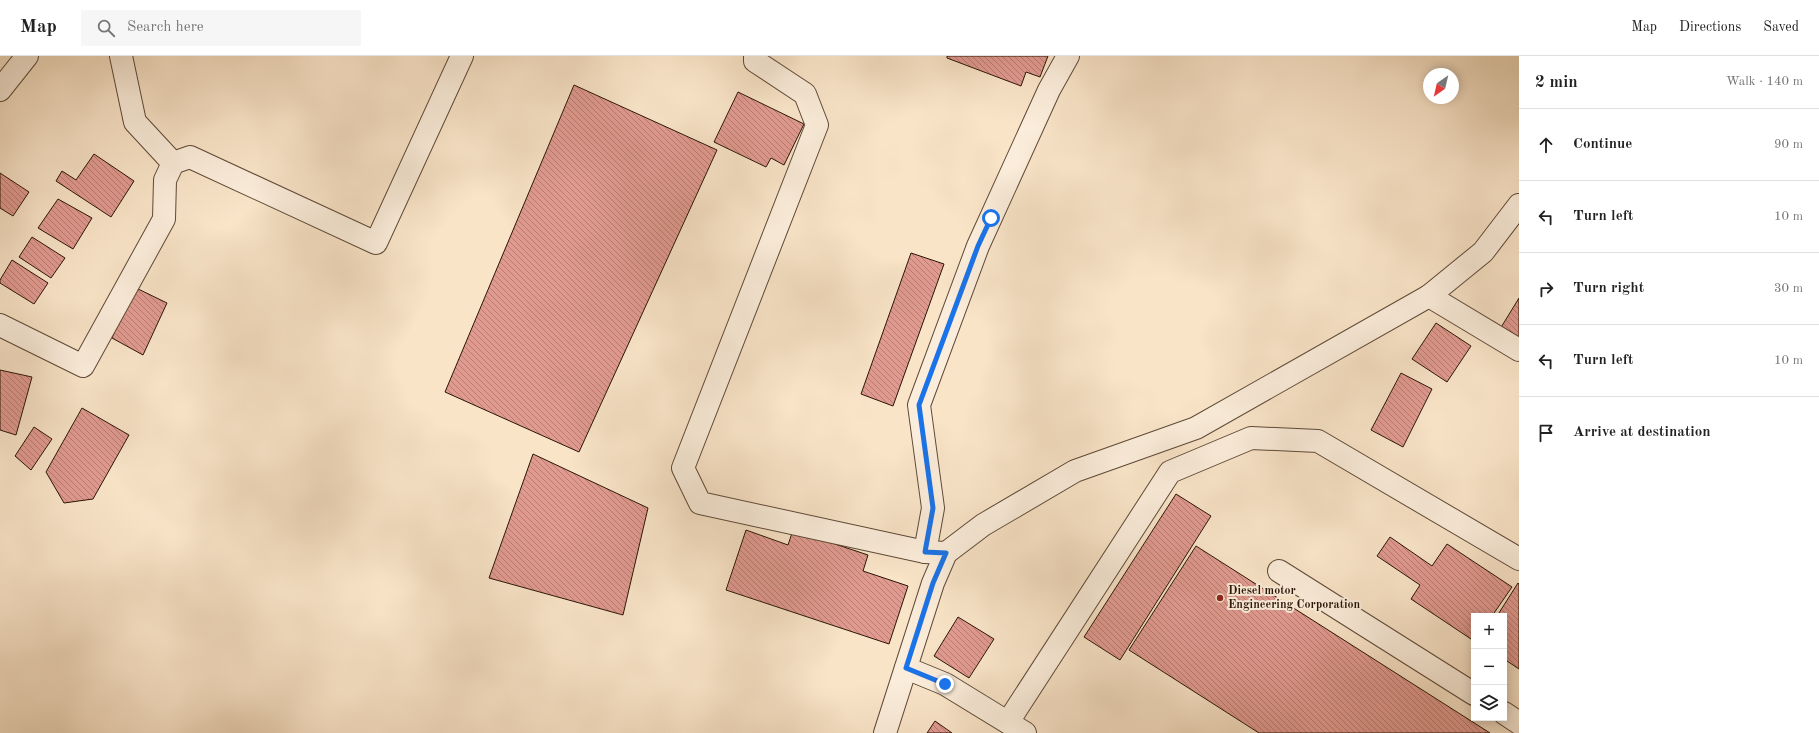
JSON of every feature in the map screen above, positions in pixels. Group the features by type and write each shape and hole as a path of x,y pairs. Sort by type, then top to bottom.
{"street":[{"path":"0,90 27,56"},
{"path":"121,56 136,122 173,163"},
{"path":"0,324 83,366 164,219 165,180 173,163 190,157 376,243 462,56"},
{"path":"755,56 755,61 805,94 817,125 683,468 700,503 925,552 946,553"},
{"path":"925,552 933,508 919,405 978,246 1048,90 1068,56"},
{"path":"885,733 933,583 946,553 983,525 1075,471 1196,428 1429,296 1483,252 1519,205"},
{"path":"1429,296 1519,350"},
{"path":"906,668 945,684 1017,728 1170,472 1251,438 1318,441 1519,559"},
{"path":"1279,570 1471,692"},
{"path":"1507,715 1519,723"}],"building":[{"path":"947,56 1048,56 1040,77 1026,72 1021,86 947,58"},
{"path":"574,85 717,150 579,452 445,392"},
{"path":"738,92 804,124 784,165 771,158 766,167 714,142"},
{"path":"94,154 134,181 111,217 56,181 62,171 76,180"},
{"path":"0,173 29,192 13,216 0,208"},
{"path":"58,199 92,218 73,249 38,228"},
{"path":"32,237 65,258 51,278 19,257"},
{"path":"911,253 944,264 893,406 861,394"},
{"path":"12,260 48,283 34,304 0,283 0,280"},
{"path":"132,286 167,303 143,355 112,338"},
{"path":"1519,298 1519,340 1500,329"},
{"path":"1436,323 1471,346 1447,382 1412,359"},
{"path":"0,370 32,377 16,435 0,430"},
{"path":"1401,373 1432,389 1403,447 1371,430"},
{"path":"82,408 129,435 93,499 64,503 46,472"},
{"path":"34,427 52,439 31,470 15,456"},
{"path":"533,454 648,508 623,615 489,578"},
{"path":"1176,494 1211,516 1120,660 1084,637"},
{"path":"746,530 788,545 793,530 868,555 863,571 908,586 889,644 726,590"},
{"path":"1390,537 1432,566 1447,544 1512,587 1494,613 1471,613 1471,639 1411,599 1420,585 1377,556"},
{"name":"Diesel motor Engineering Corporation","path":"1196,546 1490,733 1259,733 1129,650"},
{"path":"1518,583 1519,669 1507,661 1507,613 1499,613"},
{"path":"958,617 994,639 969,678 934,656"},
{"path":"935,721 952,733 927,733"}],"place":[{"name":"Diesel motor Engineering Corporation","path":"1220,598"}],"route":[{"path":"945,684 906,668 933,583 946,553 925,552 933,508 919,405 978,246 991,218"}]}
